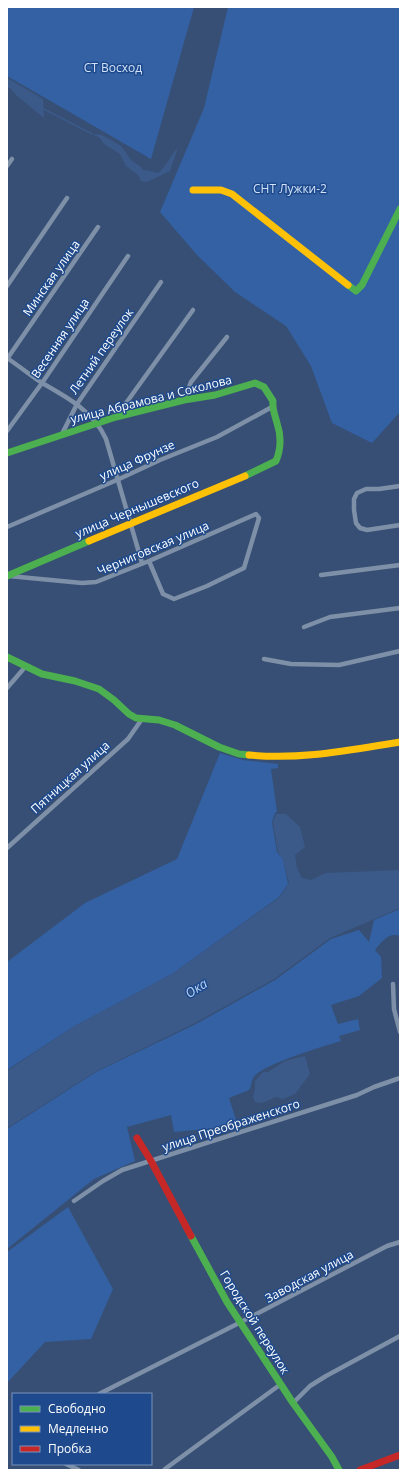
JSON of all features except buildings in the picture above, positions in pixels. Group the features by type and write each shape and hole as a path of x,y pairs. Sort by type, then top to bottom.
{"street":[{"path":"7,166 12,159"},
{"path":"193,190 221,190 232,194 356,291 362,285 400,209"},
{"path":"7,286 68,198"},
{"name":"Минская улица","path":"7,358 98,227"},
{"name":"Весенняя улица","path":"7,431 42,383 128,256"},
{"name":"Летний переулок","path":"62,434 77,404 161,282"},
{"path":"116,417 194,310"},
{"path":"184,400 191,382 227,337"},
{"path":"7,358 42,383 77,404 101,429 106,439 142,563"},
{"name":"улица Абрамова и Соколова","path":"7,453 116,417 184,400 215,395 255,384 264,387 273,401 272,407"},
{"name":"улица Чернышевского","path":"7,576 276,461 280,452 280,445 278,425 272,407"},
{"name":"улица Фрунзе","path":"7,527 160,460 217,437 272,407"},
{"path":"400,486 366,489 357,494 354,499 356,523 360,528 367,530 400,524"},
{"name":"Черниговская улица","path":"7,576 82,583 96,582 149,561 256,514 259,518 244,568 207,586 174,599 163,594 149,561"},
{"path":"321,575 400,565"},
{"path":"304,627 330,617 400,608"},
{"path":"264,659 291,664 339,665 400,651"},
{"path":"7,657 42,674 75,681 99,689 136,718 159,720 175,725 219,747 239,754 273,757 311,756 400,742"},
{"path":"7,688 26,666"},
{"name":"Пятницкая улица","path":"7,848 128,739 142,719"},
{"path":"393,984 394,1009 400,1032"},
{"name":"улица Преображенского","path":"74,1201 122,1170 350,1098 374,1087 400,1078"},
{"name":"Городской переулок","path":"137,1138 151,1161 227,1302 293,1402 332,1457 339,1470"},
{"name":"Заводская улица","path":"101,1393 386,1246 400,1242"},
{"path":"293,1402 310,1386 326,1376 400,1336"},
{"path":"165,1469 281,1384"},
{"path":"360,1470 400,1455"},
{"path":"68,1465 79,1470"}],"green space":[{"name":"СТ Восход","path":"7,7 194,7 151,159 7,76"},
{"name":"СНТ Лужки-2","path":"228,7 400,7 400,412 372,443 332,423 311,366 286,326 235,292 197,255 160,212 204,108"},
{"path":"220,753 243,760 278,764 278,768 271,769 277,812 275,813 272,822 277,852 283,859 288,884 279,897 172,974 73,1027 7,1070 7,962 85,903 177,859"},
{"path":"400,909 400,936 392,935 383,941 375,950 381,957 382,978 359,996 331,1005 338,1024 358,1019 360,1030 339,1036 341,1041 293,1056 267,1067 258,1073 253,1078 249,1090 229,1098 237,1123 218,1128 174,1132 171,1115 127,1127 135,1161 94,1179 7,1249 7,1129 96,1072 196,1024 275,980 331,939 359,930 369,942 374,920"},
{"path":"68,1207 113,1289 91,1339 45,1342 7,1383 7,1252"}],"water":[{"path":"7,78 43,99 44,118 7,87"},
{"path":"92,134 102,135 121,146 131,160 144,171 146,170 158,173 178,147 170,171 147,182 141,181 138,175 126,166 120,154 104,144 100,138"},
{"name":"Ока","path":"276,814 286,814 300,827 305,847 295,855 297,868 302,878 311,880 326,873 400,870 400,908 330,938 274,979 195,1023 95,1072 7,1128 7,1071 73,1027 172,974 280,897 289,883 283,859 278,852 273,822"},
{"path":"305,1056 310,1074 295,1094 283,1099 276,1097 262,1103 255,1102 253,1097 255,1081 263,1072 268,1072 285,1061"}],"waterway":[{"path":"44,109 92,134"}],"traffic: fast":[{"path":"348,285 356,291 362,285 400,209"},
{"path":"7,453 116,417 184,400 215,395 255,383 264,387 273,401 273,409 279,432 280,447 276,461 245,476"},
{"path":"7,576 89,541"},
{"path":"7,657 42,674 75,681 99,689 136,718 159,720 175,725 219,747 239,754 249,755"},
{"path":"191,1236 227,1302 293,1403 332,1457 339,1470"}],"traffic: slow":[{"path":"193,190 221,190 232,194 348,285"},
{"path":"89,541 245,476"},
{"path":"249,755 307,755 400,742"}],"traffic: jam":[{"path":"137,1138 191,1236"},
{"path":"360,1470 400,1455"}]}
